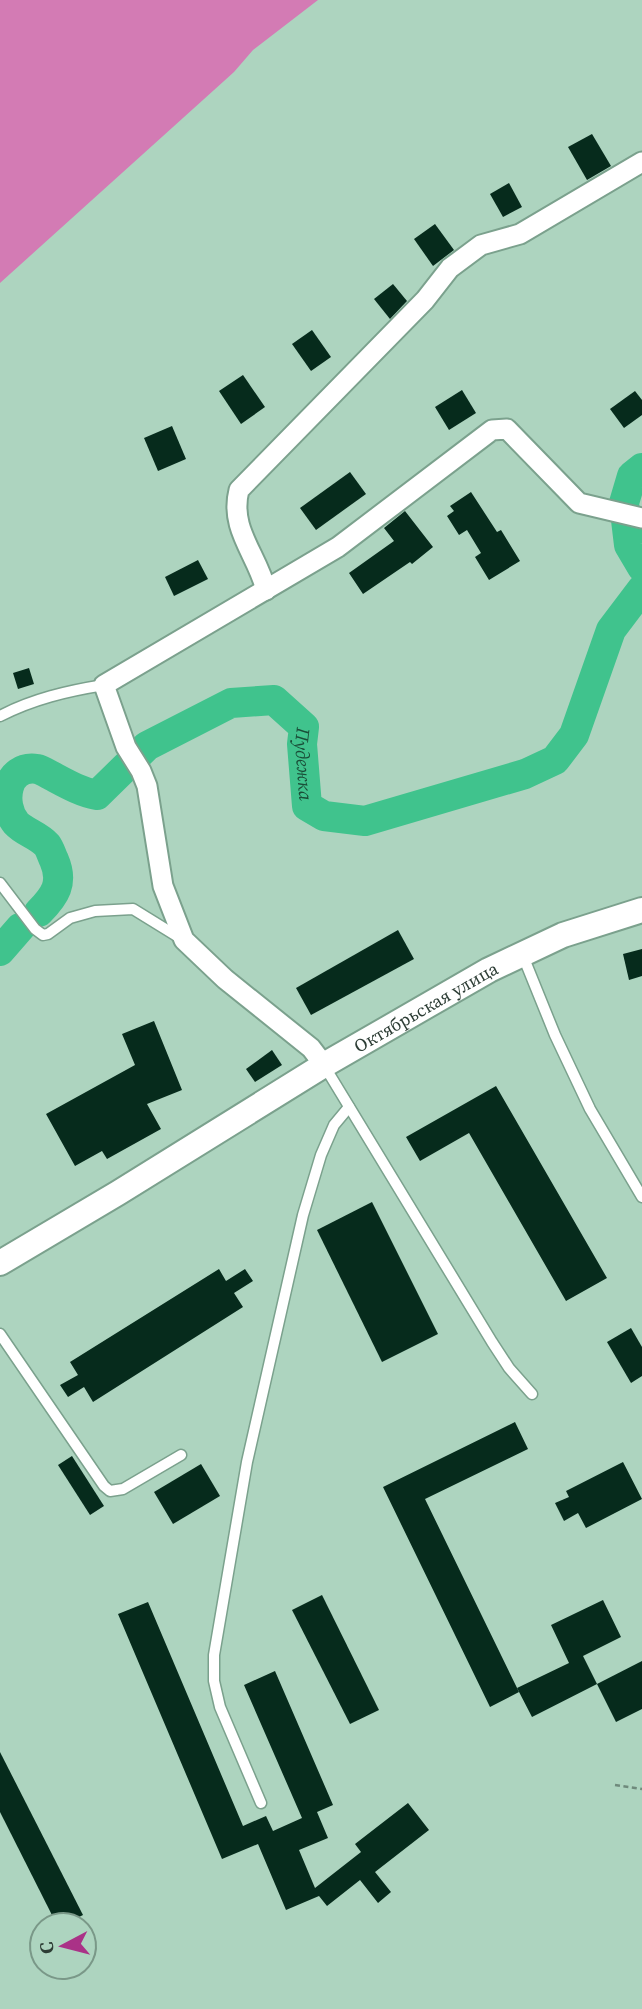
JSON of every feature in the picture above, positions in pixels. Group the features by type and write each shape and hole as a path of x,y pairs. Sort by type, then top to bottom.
{"street":[{"path":"265,590 261,571 242,535 235,506 239,490 425,300 450,268 481,245 520,234 642,162"},
{"path":"324,1065 310,1048 225,979 184,940 163,886 151,802 141,771 126,747 104,685 338,547 492,430 507,429 579,503 639,518"},
{"name":"Октябрьская улица","path":"0,1263 434,1000 563,936 642,910"}],"lane":[{"path":"0,716 60,692 104,685"},
{"path":"0,883 35,929 43,934 48,934 70,918 95,911 133,909 184,940"},
{"path":"522,954 555,1035 590,1109 642,1197"},
{"path":"324,1065 492,1342 509,1368 532,1394"},
{"path":"261,1803 220,1707 214,1681 214,1655 247,1462 303,1214 321,1155 334,1125 349,1107"},
{"path":"0,1334 110,1491 123,1489 181,1455"}],"path":[{"path":"615,1785 642,1789"}],"shaded area":[{"path":"0,0 318,0 253,50 234,72 0,283"}],"building":[{"path":"592,134 611,166 587,180 568,147"},
{"path":"509,183 522,207 503,217 490,194"},
{"path":"435,224 454,250 433,266 414,239"},
{"path":"393,284 407,301 390,319 374,299"},
{"path":"312,330 331,357 311,371 292,344"},
{"path":"243,375 265,407 241,424 219,391"},
{"path":"462,390 476,413 449,430 435,407"},
{"path":"635,391 642,400 642,415 624,428 610,409"},
{"path":"172,426 186,459 158,471 144,438"},
{"path":"350,472 366,494 316,530 300,508"},
{"path":"471,492 497,532 501,530 520,561 489,580 475,557 481,553 467,530 459,535 447,516 454,511 450,506"},
{"path":"405,511 433,547 412,564 410,562 363,594 349,573 394,541 384,528"},
{"path":"198,560 208,579 174,596 165,577"},
{"path":"29,668 34,684 18,689 13,673"},
{"path":"398,930 414,959 311,1015 296,988"},
{"path":"642,949 642,976 629,980 623,954"},
{"path":"154,1021 182,1090 147,1104 161,1129 107,1159 102,1151 75,1166 46,1114 135,1065 122,1034"},
{"path":"272,1050 282,1065 255,1082 246,1069"},
{"path":"496,1086 607,1278 566,1301 469,1133 420,1161 406,1137"},
{"path":"372,1202 438,1334 382,1362 317,1230"},
{"path":"219,1269 226,1281 245,1269 253,1281 234,1293 243,1307 93,1402 84,1387 68,1397 60,1385 78,1375 70,1362"},
{"path":"631,1328 642,1347 642,1376 631,1383 607,1342"},
{"path":"515,1422 528,1449 425,1499 519,1692 490,1707 383,1487"},
{"path":"72,1456 104,1506 90,1515 58,1465"},
{"path":"623,1462 642,1499 586,1528 578,1513 564,1521 555,1503 569,1497 566,1491"},
{"path":"201,1464 220,1496 173,1524 154,1492"},
{"path":"322,1595 379,1710 350,1724 292,1610"},
{"path":"603,1600 621,1637 583,1656 597,1684 532,1717 517,1688 569,1663 551,1625"},
{"path":"148,1602 243,1826 266,1816 273,1831 302,1818 244,1685 275,1671 333,1805 317,1812 328,1838 299,1850 315,1888 361,1852 355,1844 408,1803 429,1830 375,1872 391,1892 378,1903 360,1880 327,1906 319,1896 286,1910 258,1844 222,1859 118,1614"},
{"path":"642,1661 642,1709 616,1722 597,1684"},
{"path":"0,1752 81,1911 50,1911 0,1812"}],"waterway":[{"name":"Пудежка","path":"642,468 632,476 624,503 629,545 642,567"},
{"name":"Пудежка","path":"39,912 56,889 57,868 47,845 19,826 11,815 7,796 18,773 27,769 39,770 97,795 147,746 231,703 274,700 304,727 302,744 307,806 324,816 365,821 525,774 555,760 574,735 611,630 642,589"},
{"name":"Пудежка","path":"0,951 20,928"}]}
